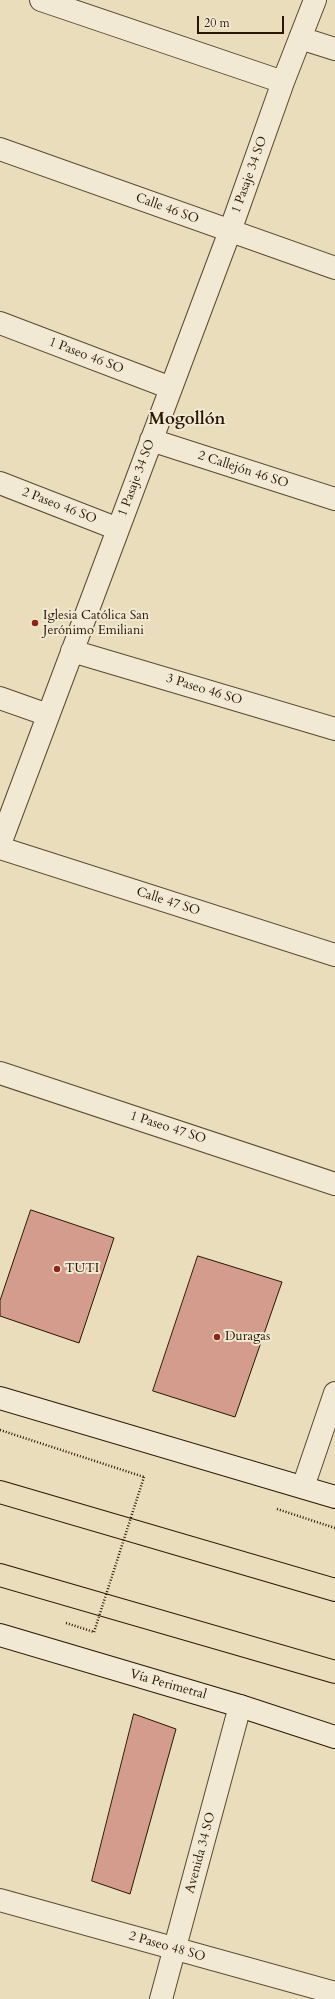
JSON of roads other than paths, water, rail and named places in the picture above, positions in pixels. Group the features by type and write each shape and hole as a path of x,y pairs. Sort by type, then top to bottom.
{"highway":[{"path":"0,1492 335,1590"},
{"path":"0,1575 335,1672"}],"street":[{"path":"41,0 283,82"},
{"name":"1 Pasaje 34 SO","path":"0,844 230,231 283,82 315,0"},
{"path":"300,38 335,49"},
{"name":"Calle 46 SO","path":"0,149 335,268"},
{"name":"1 Paseo 46 SO","path":"0,323 171,388"},
{"name":"2 Callejón 46 SO","path":"151,440 335,499"},
{"name":"2 Paseo 46 SO","path":"0,483 118,529"},
{"name":"3 Paseo 46 SO","path":"72,651 335,729"},
{"path":"0,698 48,715"},
{"name":"Calle 47 SO","path":"0,848 335,955"},
{"name":"1 Paseo 47 SO","path":"0,1073 335,1184"},
{"path":"303,1487 335,1393"},
{"path":"0,1398 303,1487 335,1498"},
{"name":"Vía Perimetral","path":"0,1636 240,1706 335,1737"},
{"name":"Avenida 34 SO","path":"161,1999 240,1706"},
{"name":"2 Paseo 48 SO","path":"0,1900 335,1993"}],"place":[{"name":"Iglesia Católica San Jerónimo Emiliani","path":"35,623"},
{"name":"TUTI","path":"57,1269"},
{"name":"Duragas","path":"217,1337"}],"district":[{"name":"Mogollón","path":"187,420"}]}
